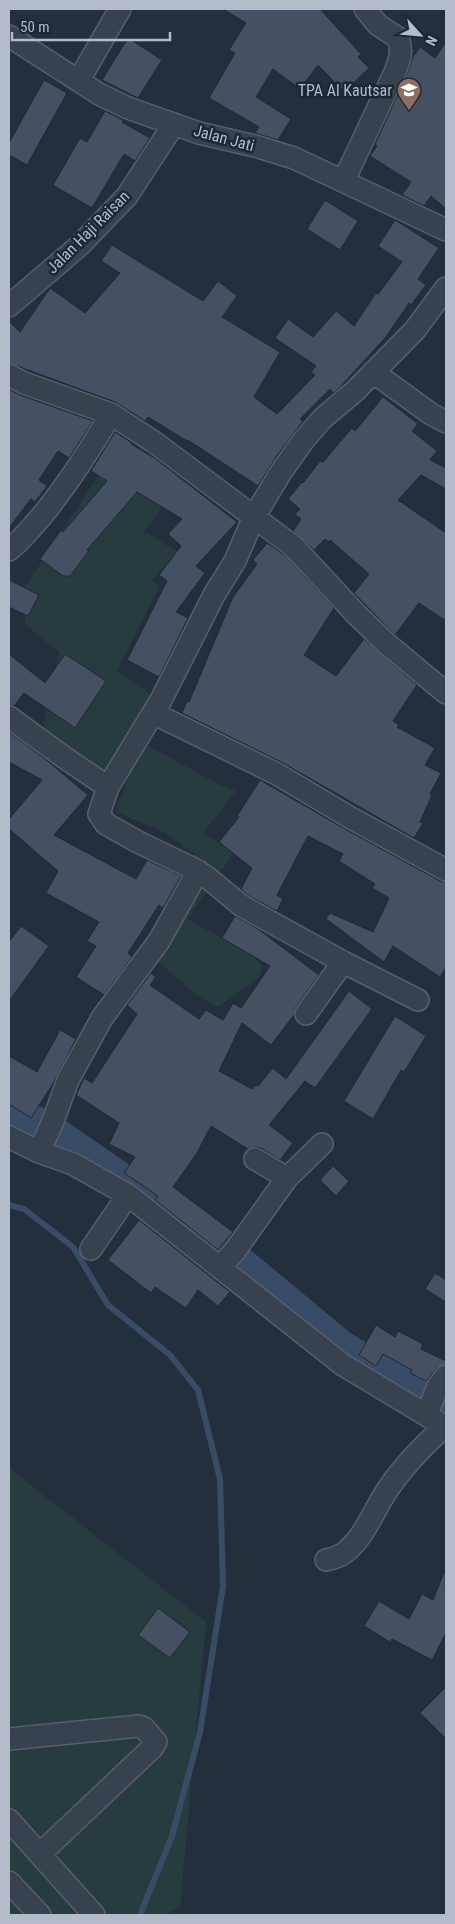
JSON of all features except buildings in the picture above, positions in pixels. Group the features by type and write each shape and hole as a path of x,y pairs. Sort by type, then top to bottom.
{"street":[{"path":"79,80 120,9"},
{"path":"344,180 395,72 402,48 398,38 378,25 365,9"},
{"name":"Jalan Jati","path":"9,36 98,94 128,108 199,133 255,146 294,158 344,180 446,230"},
{"name":"Jalan Haji Raisan","path":"9,306 80,244 128,196 174,124"},
{"path":"418,1000 343,962 242,906 198,871 106,824 99,814 108,787 153,713 214,595 235,561 254,517 281,472 303,441 323,418 355,391 415,330 446,288"},
{"path":"372,372 431,414 446,422"},
{"path":"9,375 24,383 110,414 154,442 294,547 386,644 446,693"},
{"path":"9,550 32,527 68,482 98,438 110,414"},
{"path":"153,713 277,774 351,818 446,870"},
{"path":"9,717 108,787"},
{"path":"41,1146 53,1122 68,1080 102,1018 159,941 198,871"},
{"path":"306,1014 343,962"},
{"path":"9,1137 41,1146 128,1195 226,1260 274,1312 343,1365 428,1411 446,1426 416,1452 404,1467 387,1490 373,1517 359,1538 342,1555 326,1560"},
{"path":"226,1260 287,1178 322,1144"},
{"path":"255,1158 287,1178"},
{"path":"91,1249 128,1195"},
{"path":"428,1411 442,1381"},
{"path":"9,1739 139,1726 144,1728 156,1742 152,1748 40,1854"},
{"path":"9,1820 94,1915"},
{"path":"9,1882 40,1915"}],"green space":[{"path":"101,472 162,507 144,531 177,552 152,580 159,587 117,671 152,695 102,775 41,738 59,652 25,624 25,587"},
{"path":"141,742 218,784 236,791 203,833 234,853 187,919 252,954 262,966 259,978 218,1007 199,997 155,959 186,886 194,854 166,833 116,812"},
{"path":"9,1468 206,1622 180,1906 166,1915 9,1915"}],"waterway":[{"path":"9,1117 35,1125 56,1137 228,1256 340,1349 446,1412"},
{"path":"9,1205 24,1209 73,1247 108,1305 170,1355 198,1390 220,1479 223,1586 200,1732 172,1836 140,1915"}],"place":[{"name":"TPA Al Kautsar","path":"409,111"}]}
